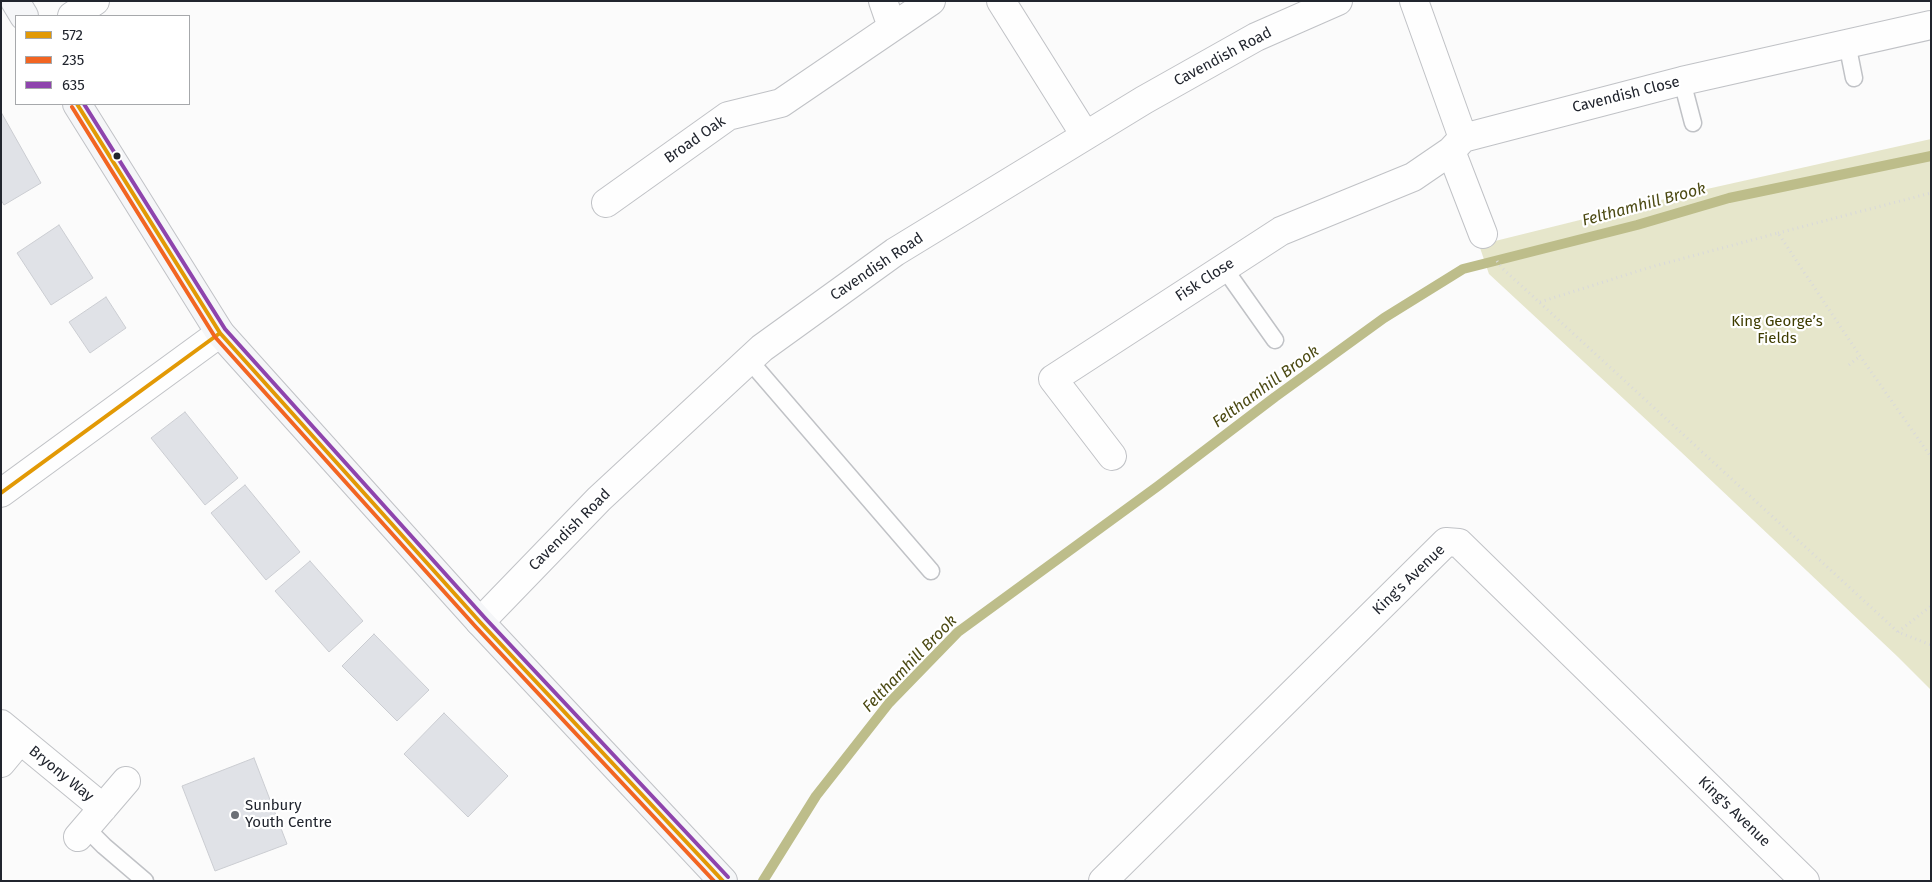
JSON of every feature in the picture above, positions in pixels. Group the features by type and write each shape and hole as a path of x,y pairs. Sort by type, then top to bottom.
{"street":[{"path":"15,1 23,15"},
{"path":"74,15 95,1"},
{"path":"883,1 892,27"},
{"name":"Broad Oak","path":"606,203 728,116 782,103 931,1"},
{"path":"1001,1 1085,136"},
{"name":"Cavendish Road","path":"480,622 598,499 762,348 895,252 1144,100 1256,37 1338,1"},
{"path":"1414,1 1483,234"},
{"name":"Cavendish Close","path":"1457,144 1682,80 1931,25"},
{"path":"78,105 220,333 480,622 723,881"},
{"name":"Fisk Close","path":"1112,456 1053,379 1281,231 1414,177 1457,144"},
{"path":"1,493 220,333"},
{"name":"King's Avenue","path":"1103,881 1446,542 1459,543 1805,881"},
{"name":"Bryony Way","path":"1,763 10,732"},
{"name":"Bryony Way","path":"10,732 89,824 126,781"}],"lane":[{"path":"1847,43 1854,78"},
{"path":"1682,80 1693,123"},
{"path":"1224,268 1275,340"},
{"path":"748,360 931,571"},
{"path":"89,824 104,846 145,881"}],"path":[{"path":"1540,302 1651,267 1931,193"},
{"path":"1778,233 1860,356 1931,457"},
{"path":"1501,267 1898,632 1931,645"},
{"path":"1849,365 1860,356"},
{"path":"1898,632 1931,606"}],"green space":[{"name":"King George’s Fields","path":"1931,139 1931,690 1680,451 1489,274 1479,245 1689,193"}],"building":[{"path":"1,112 41,183 4,205 1,200"},
{"path":"59,225 93,278 51,305 17,253"},
{"path":"106,297 126,328 90,353 69,322"},
{"path":"185,412 238,478 205,505 151,438"},
{"path":"245,485 300,552 266,580 211,513"},
{"path":"310,561 363,621 329,652 275,591"},
{"path":"374,634 429,690 397,721 342,666"},
{"path":"444,713 508,776 468,817 404,754"},
{"name":"Sunbury Youth Centre","path":"254,758 287,844 215,871 182,786"}],"waterway":[{"name":"Felthamhill Brook","path":"763,881 816,796 889,703 958,632 1384,318 1463,269 1637,225 1729,198 1931,156"}],"transit line":[{"name":"572","path":"78,105 220,333 480,622 723,881"},
{"name":"635","path":"85,105 225,329 485,618 728,877"},
{"name":"235","path":"72,107 215,337 475,626 714,881"},
{"name":"572","path":"1,493 220,333"}],"place":[{"name":"Sunbury Youth Centre","path":"235,815"}]}
